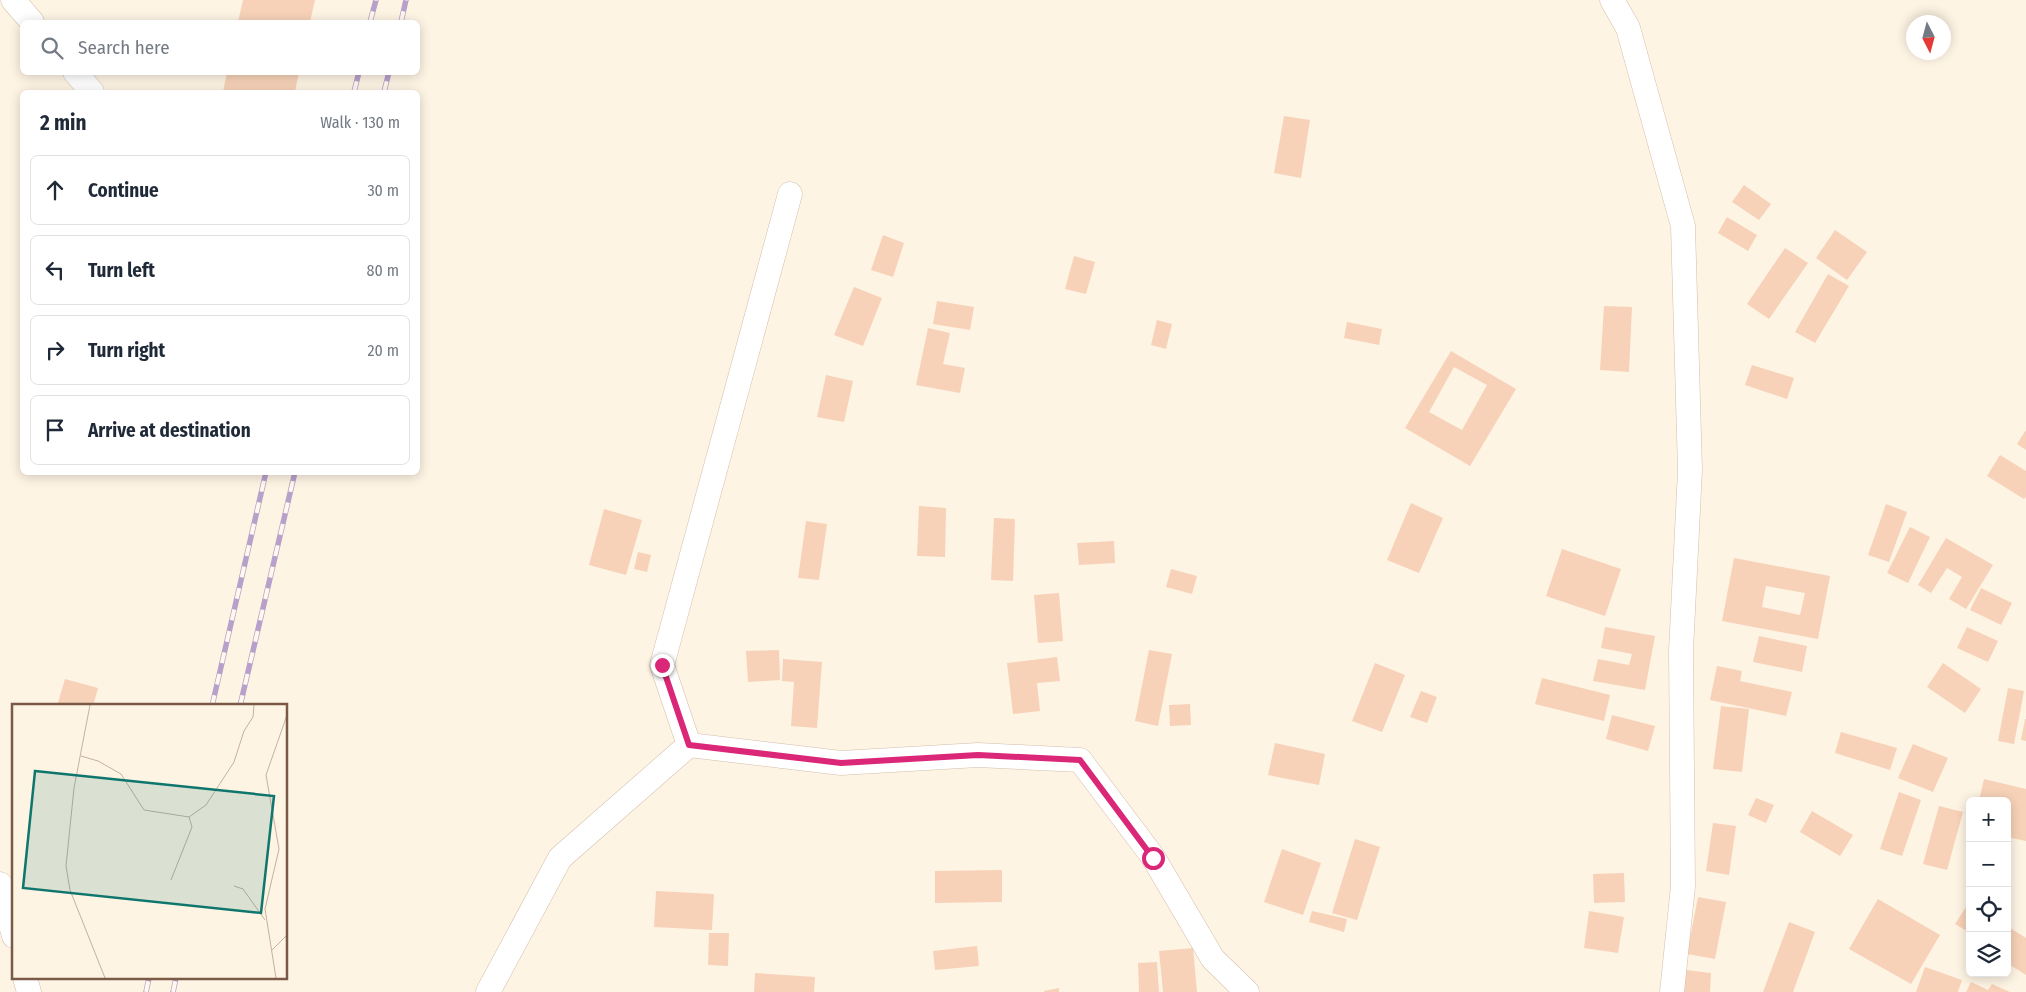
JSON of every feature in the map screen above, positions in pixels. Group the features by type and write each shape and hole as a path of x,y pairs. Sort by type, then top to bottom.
{"street":[{"path":"13,0 30,20"},
{"path":"1612,0 1628,28 1683,226 1690,470 1681,651 1683,886 1672,992"},
{"path":"78,75 90,90"},
{"path":"689,745 662,665 790,194"},
{"path":"488,992 560,858 689,745 841,763 978,755 1080,760 1153,858 1213,959 1247,992"},
{"path":"0,884 12,929"}],"building":[{"path":"243,0 315,0 310,20 238,20"},
{"path":"226,75 298,75 295,90 223,90"},
{"path":"1284,116 1310,120 1301,178 1274,173"},
{"path":"1744,185 1771,204 1759,220 1732,202"},
{"path":"1727,217 1757,235 1748,251 1718,233"},
{"path":"1835,230 1867,252 1847,280 1816,258"},
{"path":"883,235 904,243 893,277 871,270"},
{"path":"1785,248 1808,263 1769,319 1747,304"},
{"path":"1074,256 1095,262 1086,294 1065,289"},
{"path":"1828,274 1849,286 1815,343 1795,332"},
{"path":"854,287 882,298 863,346 834,335"},
{"path":"937,301 974,307 970,330 933,324"},
{"path":"1604,306 1632,307 1629,372 1600,370"},
{"path":"1157,320 1172,324 1166,349 1151,345"},
{"path":"1347,322 1382,329 1379,345 1344,338"},
{"path":"928,328 950,333 943,364 965,368 960,393 916,385"},
{"path":"1451,351 1516,389 1470,466 1405,428","holes":["1454,367 1487,385 1462,430 1429,412"]},
{"path":"1752,365 1794,378 1787,399 1745,385"},
{"path":"826,375 853,381 844,422 817,417"},
{"path":"2026,430 2026,450 2017,444"},
{"path":"2000,455 2026,471 2026,497 2024,499 1987,476"},
{"path":"1411,503 1443,518 1419,573 1387,560"},
{"path":"1886,504 1907,512 1889,562 1868,555"},
{"path":"919,506 946,508 945,557 917,556"},
{"path":"604,509 642,520 626,575 589,565"},
{"path":"994,518 1015,519 1013,581 991,580"},
{"path":"806,521 827,524 819,580 798,578"},
{"path":"1910,527 1930,537 1908,583 1887,573"},
{"path":"1946,538 1993,565 1966,609 1949,599 1962,577 1947,568 1931,593 1918,585"},
{"path":"1114,541 1115,563 1079,565 1077,543"},
{"path":"1562,549 1621,569 1605,616 1546,596"},
{"path":"638,552 651,555 647,572 634,569"},
{"path":"1734,558 1830,576 1818,639 1722,621","holes":["1766,586 1805,593 1800,615 1762,607"]},
{"path":"1171,569 1197,576 1192,594 1166,587"},
{"path":"1981,588 2012,603 2001,625 1970,610"},
{"path":"1059,593 1063,641 1038,643 1034,595"},
{"path":"1605,627 1655,636 1645,690 1593,681 1598,659 1629,665 1632,654 1601,648"},
{"path":"1967,627 1998,641 1988,662 1957,648"},
{"path":"1759,636 1807,646 1802,672 1753,662"},
{"path":"779,650 780,680 748,682 746,651"},
{"path":"1149,650 1172,654 1158,726 1135,721"},
{"path":"1057,657 1060,681 1037,683 1040,711 1013,714 1007,663"},
{"path":"783,659 822,662 817,728 791,726 794,682 782,681"},
{"path":"1375,663 1405,675 1382,732 1352,721"},
{"path":"1943,663 1981,689 1965,713 1927,687"},
{"path":"1717,666 1742,671 1740,681 1792,692 1786,716 1710,700"},
{"path":"1542,678 1610,695 1604,721 1535,704"},
{"path":"65,679 98,688 94,704 58,704"},
{"path":"2008,688 2024,691 2014,744 1998,741"},
{"path":"1421,691 1437,697 1427,723 1410,717"},
{"path":"1190,704 1191,725 1170,726 1169,705"},
{"path":"1721,706 1749,709 1742,772 1713,769"},
{"path":"1612,715 1655,726 1648,751 1606,739"},
{"path":"2026,719 2026,741 2021,740"},
{"path":"1841,732 1897,748 1890,770 1835,753"},
{"path":"1275,743 1325,754 1319,785 1268,775"},
{"path":"1913,744 1948,758 1933,792 1898,778"},
{"path":"1984,779 2026,789 2026,841 2011,838 2011,797 1980,797"},
{"path":"1899,792 1921,800 1902,856 1880,849"},
{"path":"1756,798 1774,805 1766,823 1748,815"},
{"path":"1939,806 1963,812 1947,870 1923,864"},
{"path":"1812,811 1853,835 1840,856 1800,832"},
{"path":"1713,823 1736,826 1729,875 1706,871"},
{"path":"1355,839 1380,847 1357,920 1332,913"},
{"path":"1282,849 1321,863 1303,915 1264,902"},
{"path":"1002,870 1002,902 935,903 935,871"},
{"path":"1624,873 1625,902 1594,903 1593,874"},
{"path":"656,891 714,894 712,930 654,927"},
{"path":"1698,897 1726,902 1715,959 1687,954"},
{"path":"1878,899 1940,935 1911,984 1849,949"},
{"path":"1966,907 1966,931 1955,924"},
{"path":"1312,911 1347,919 1344,932 1309,922"},
{"path":"1589,911 1624,917 1618,953 1584,948"},
{"path":"1789,922 1815,932 1793,992 1763,992"},
{"path":"2011,929 2026,938 2026,975 2011,966"},
{"path":"709,933 729,933 728,966 708,965"},
{"path":"977,946 979,966 935,970 933,951"},
{"path":"1193,948 1197,992 1163,992 1159,951"},
{"path":"1157,962 1159,992 1139,992 1138,963"},
{"path":"1925,967 1962,980 1958,992 1916,992"},
{"path":"1686,970 1711,973 1710,992 1684,992"},
{"path":"755,973 815,977 814,992 754,992"},
{"path":"1971,982 1988,990 1992,984 2010,992 1966,992"},
{"path":"1059,988 1059,992 1044,992 1044,991"}],"railway":[{"path":"371,20 376,0"},
{"path":"401,20 406,0"},
{"path":"354,90 358,75"},
{"path":"384,90 388,75"},
{"path":"212,704 265,475"},
{"path":"240,704 294,475"},
{"path":"146,992 149,980"},
{"path":"173,992 176,980"}],"route":[{"path":"662,665 689,745 841,763 978,755 1080,760 1153,858"}]}
